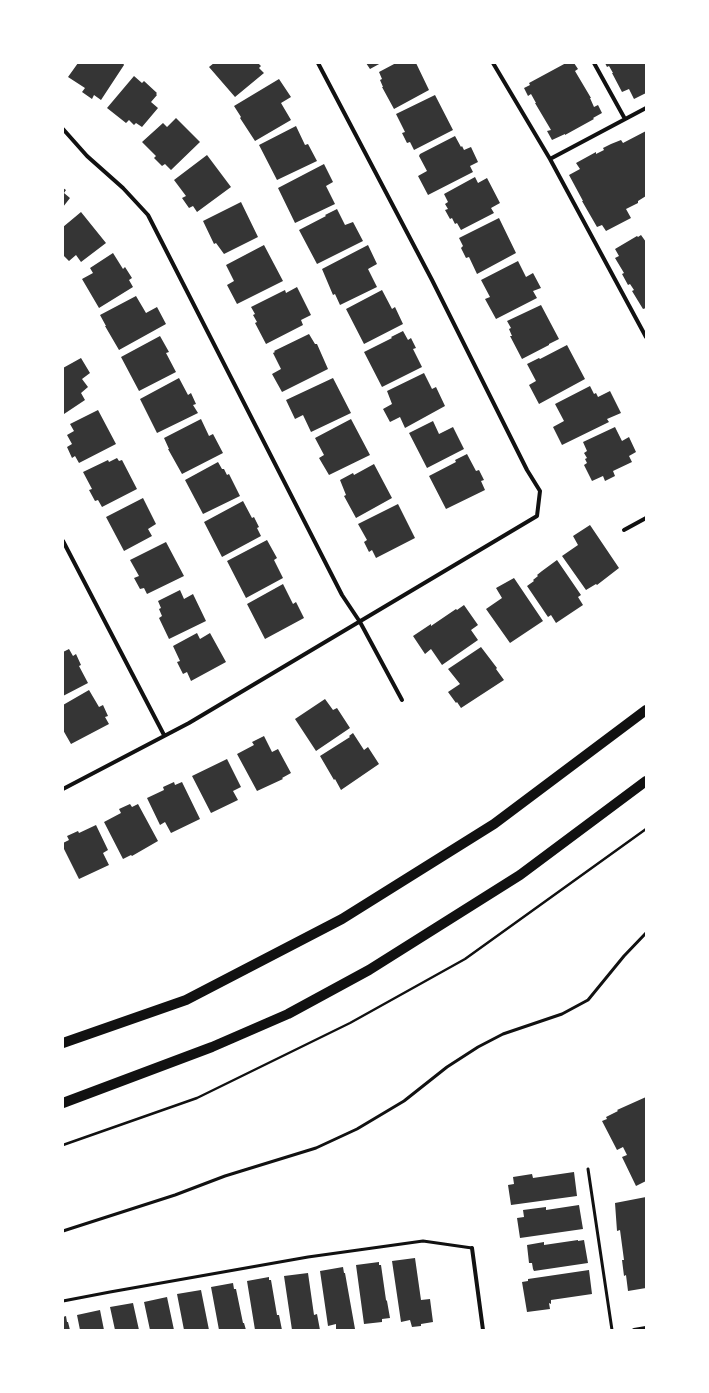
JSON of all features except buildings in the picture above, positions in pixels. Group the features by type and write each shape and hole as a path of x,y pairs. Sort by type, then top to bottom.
{"main road":[{"path":"63,1043 186,1000 342,919 494,824 646,710"},
{"path":"63,1103 212,1047 288,1014 362,973 520,875 646,781"}],"street":[{"path":"63,789 189,723 537,516 540,491 432,280 318,63"},
{"path":"493,63 550,159 645,333"},
{"path":"594,63 625,119"},
{"path":"550,159 646,108"},
{"path":"63,128 87,156 123,188 148,215 342,595 360,622 402,700"},
{"path":"624,530 646,518"},
{"path":"63,541 164,735"},
{"path":"472,1248 483,1330"},
{"path":"634,1330 646,1328"}],"lane":[{"path":"63,1230 175,1195 225,1176 316,1148 357,1129 404,1101 447,1067 478,1047 503,1034 562,1014 588,1000 624,956 646,933"},
{"path":"588,1169 612,1330"},
{"path":"63,1302 118,1290 308,1256 423,1241 472,1248"}],"path":[{"path":"63,1145 197,1098 350,1023 465,959 646,828"}]}
